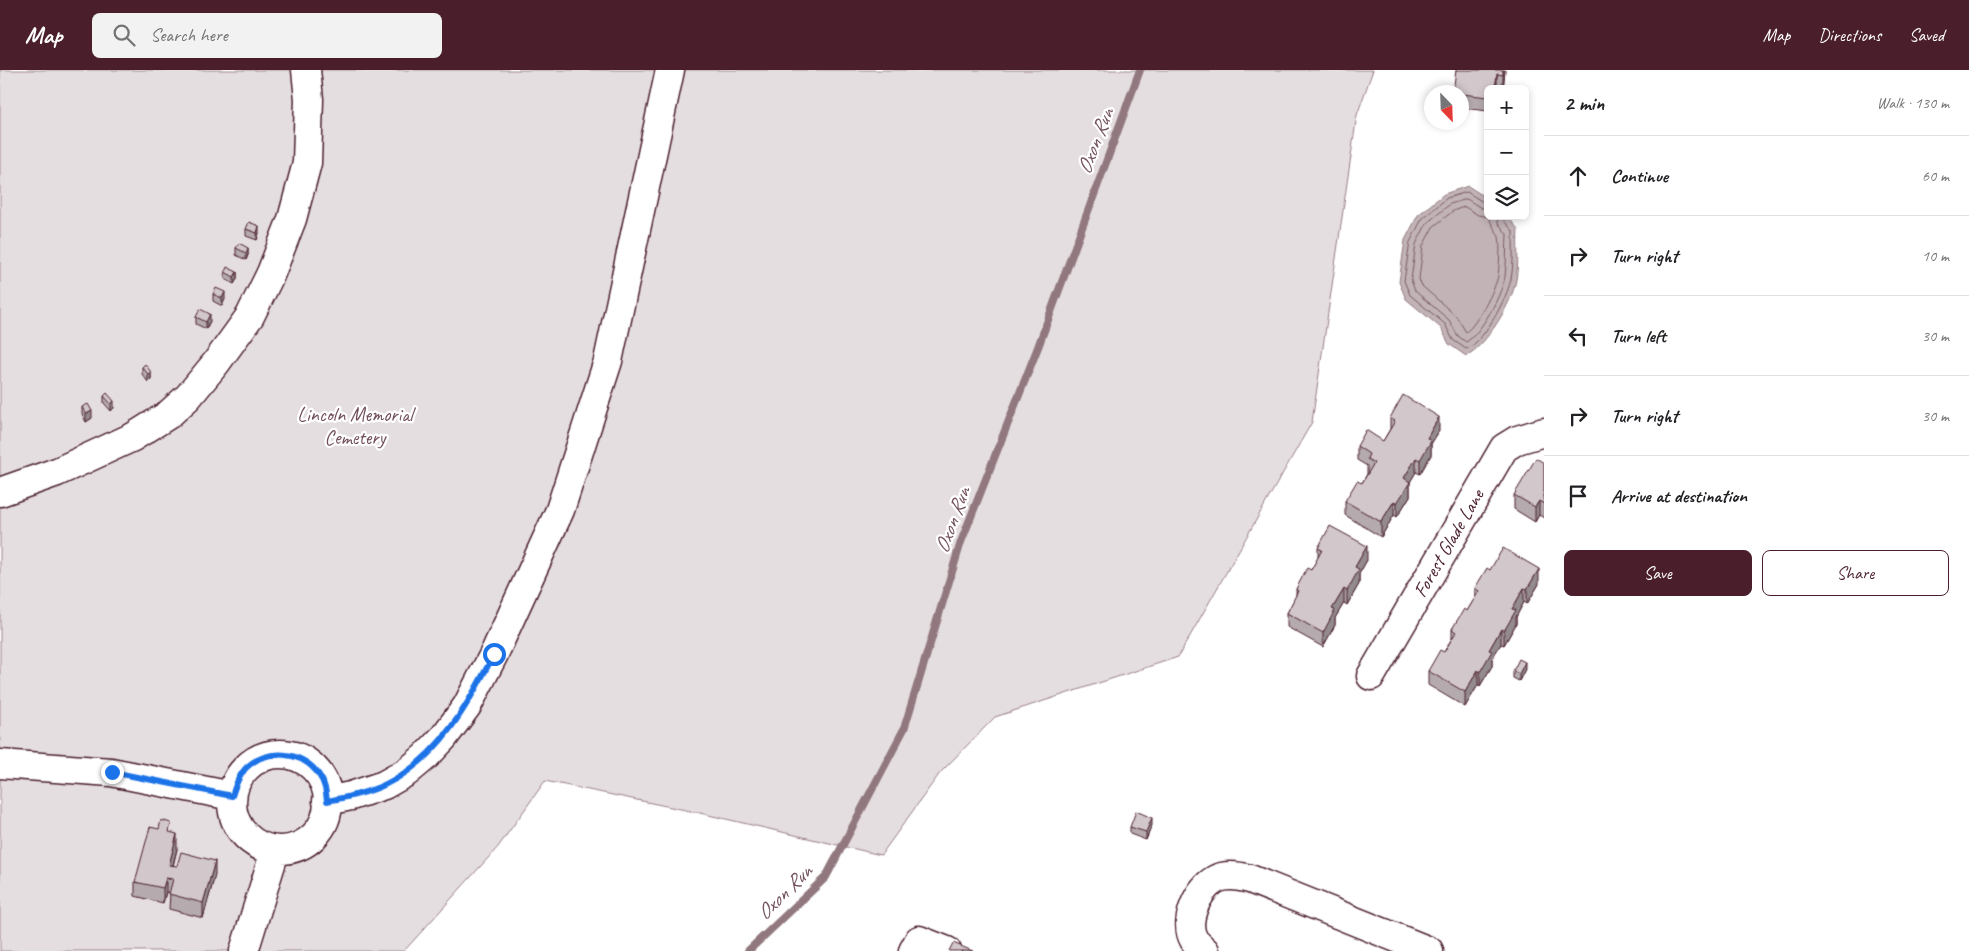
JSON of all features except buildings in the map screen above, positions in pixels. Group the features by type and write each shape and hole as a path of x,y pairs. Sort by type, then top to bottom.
{"street":[{"path":"0,492 57,472 133,437 168,415 188,397 216,363 250,316 292,219 307,162 309,99 306,70"},
{"path":"327,801 351,796 384,785 408,772 444,737 467,706 494,654 560,510 608,362 670,70"},
{"name":"Forest Glade Lane","path":"1371,676 1504,448 1517,440 1544,432"},
{"path":"278,754 296,757 312,766 325,786 327,801 324,822 318,832 299,847 275,851 263,848 243,834 237,824 232,813 232,796 238,778 245,768 255,761 266,756 278,754"},
{"path":"0,764 112,772 232,796"},
{"path":"244,951 275,851"},
{"path":"1205,951 1194,940 1189,925 1196,904 1202,891 1216,879 1236,875 1429,951"},
{"path":"913,951 919,940 947,951"}],"green space":[{"name":"Lincoln Memorial Cemetery","path":"0,70 1373,70 1357,115 1312,422 1178,657 995,717 940,773 881,855 700,813 545,781 498,847 404,951 0,951"}],"water":[{"path":"1468,186 1484,196 1484,220 1510,220 1518,229 1518,261 1514,289 1504,311 1490,333 1474,351 1466,356 1449,344 1441,328 1406,299 1399,282 1405,240 1418,215 1444,194"}],"waterway":[{"name":"Oxon Run","path":"748,951 826,877 904,729 961,542 1038,347 1140,70"}],"route":[{"path":"112,772 232,796 238,778 245,768 266,756 278,754 290,755 312,766 325,786 327,801 369,791 408,772 444,737 467,706 494,654"}]}
